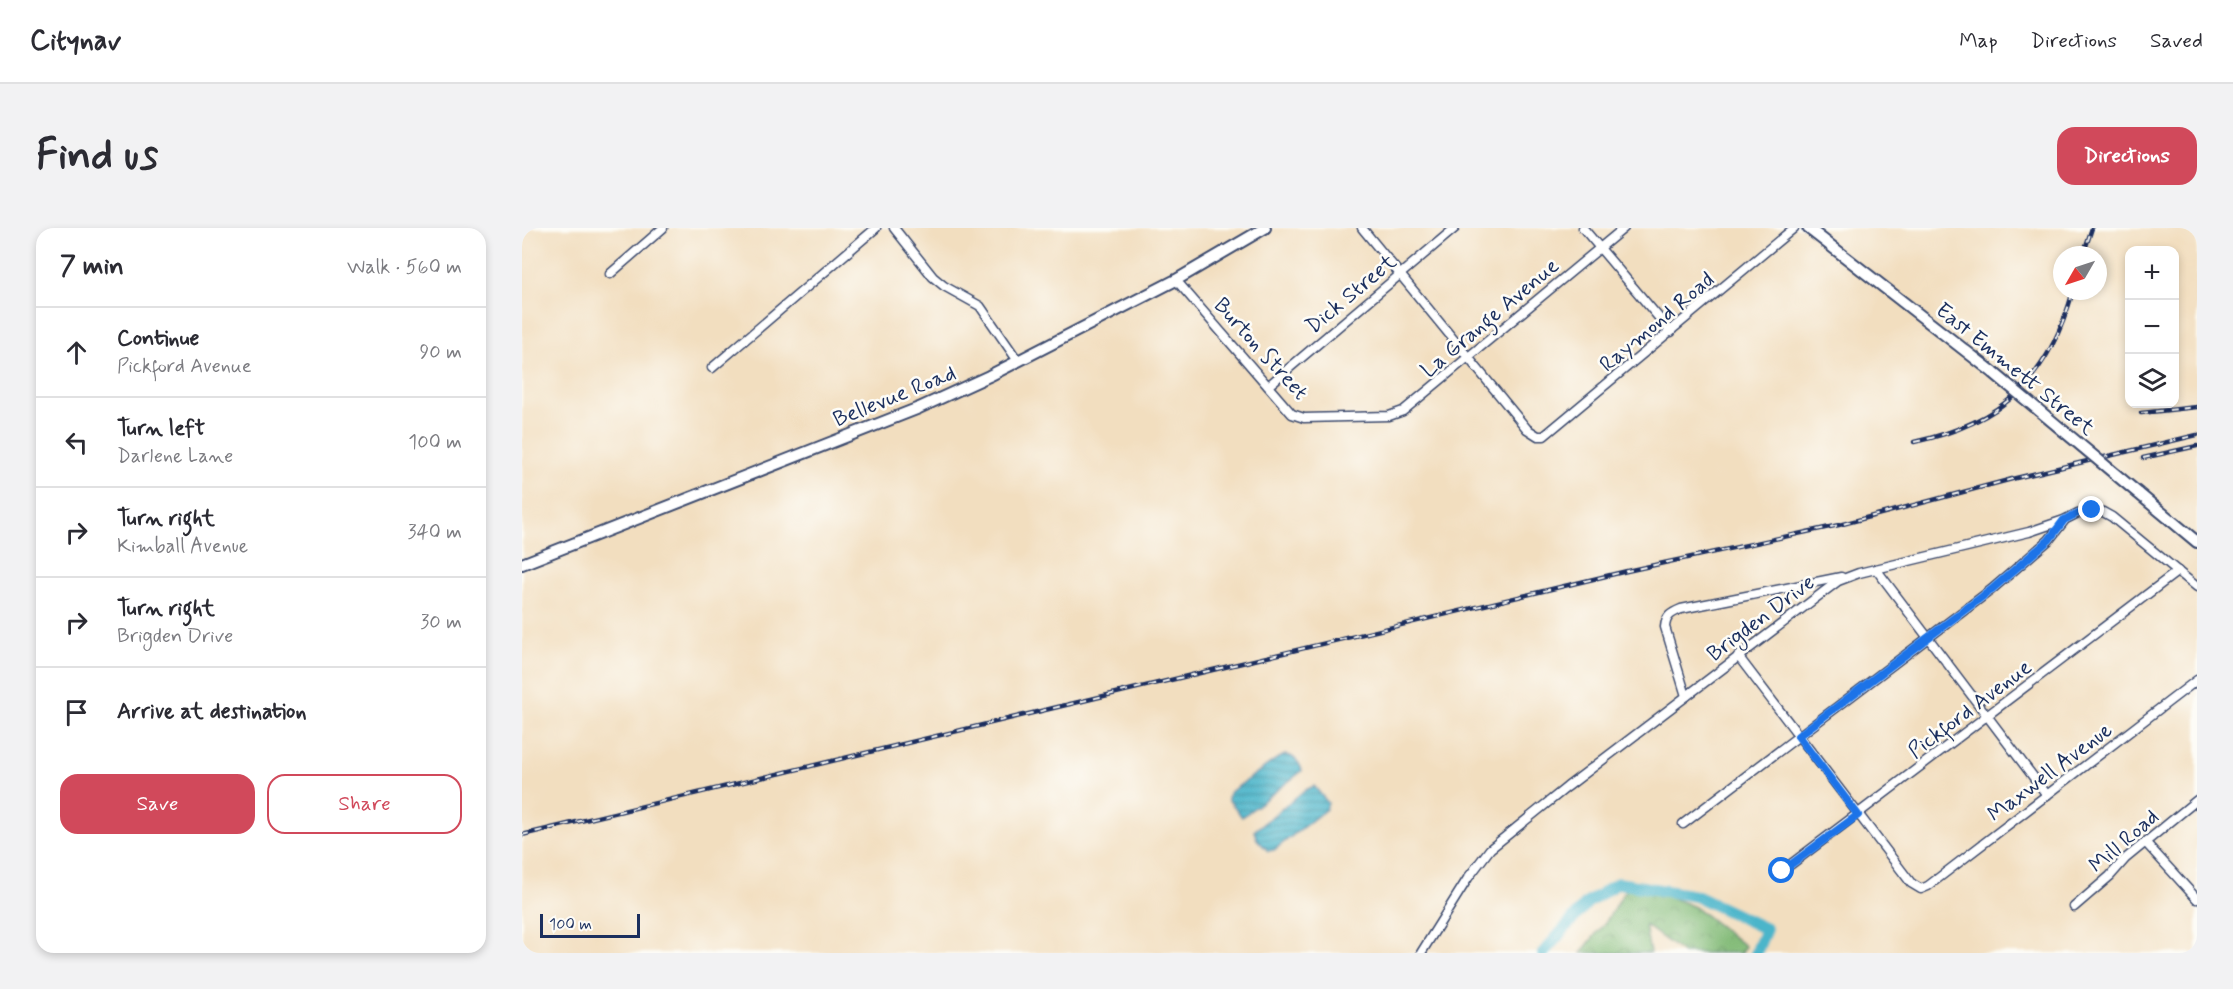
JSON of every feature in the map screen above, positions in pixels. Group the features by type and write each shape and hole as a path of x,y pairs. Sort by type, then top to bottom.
{"street":[{"path":"610,274 663,228"},
{"path":"712,368 876,228"},
{"path":"894,228 933,277 944,286 980,306 1018,361"},
{"name":"Bellevue Road","path":"522,564 919,408 994,374 1176,280 1265,228"},
{"path":"1362,228 1468,357"},
{"name":"Dick Street","path":"1268,386 1455,228"},
{"path":"1583,228 1671,332"},
{"name":"La Grange Avenue","path":"1403,411 1624,228"},
{"name":"Raymond Road","path":"1468,357 1527,429 1538,436 1544,436 1794,228"},
{"name":"East Emmett Street","path":"1808,228 1994,373 2197,542"},
{"name":"Burton Street","path":"1176,280 1292,414 1304,418 1389,416 1403,411"},
{"name":"Brigden Drive","path":"1421,953 1468,878 1490,849 1566,787 1838,581 1859,573 2029,532 2092,510 2103,512 2126,527 2197,587"},
{"path":"1683,824 1991,590 2049,540 2064,520"},
{"path":"1876,569 2047,795"},
{"name":"Pickford Avenue","path":"1782,871 2178,571"},
{"path":"1686,696 1665,627 1667,617 1671,614 1681,609 1859,573"},
{"path":"1738,656 1858,815"},
{"name":"Maxwell Avenue","path":"1858,815 1911,883 1921,889 1928,886 2197,680"},
{"name":"Mill Road","path":"2074,907 2197,800"},
{"path":"2146,843 2197,899"}],"green space":[{"path":"1626,889 1658,892 1695,907 1745,946 1742,953 1683,953 1645,925 1650,953 1581,953 1607,920"}],"water":[{"path":"1285,755 1296,760 1302,771 1242,817 1228,799 1229,793"},
{"path":"1314,786 1328,803 1326,809 1274,850 1268,851 1257,839 1254,831 1304,791"}],"waterway":[{"path":"1543,953 1587,903 1618,883 1696,896 1766,929 1756,953"}],"railway":[{"path":"2086,246 2092,228"},
{"path":"1914,442 1945,434 1973,423 1997,409 2018,392 2036,372 2051,349 2070,300"},
{"path":"2141,413 2197,407"},
{"path":"522,835 1627,571 1839,525 2016,478 2197,435"},
{"path":"2143,458 2197,446"}],"route":[{"path":"1782,871 1858,815 1798,736 1991,590 2049,540 2064,520 2078,513 2092,510"}]}
